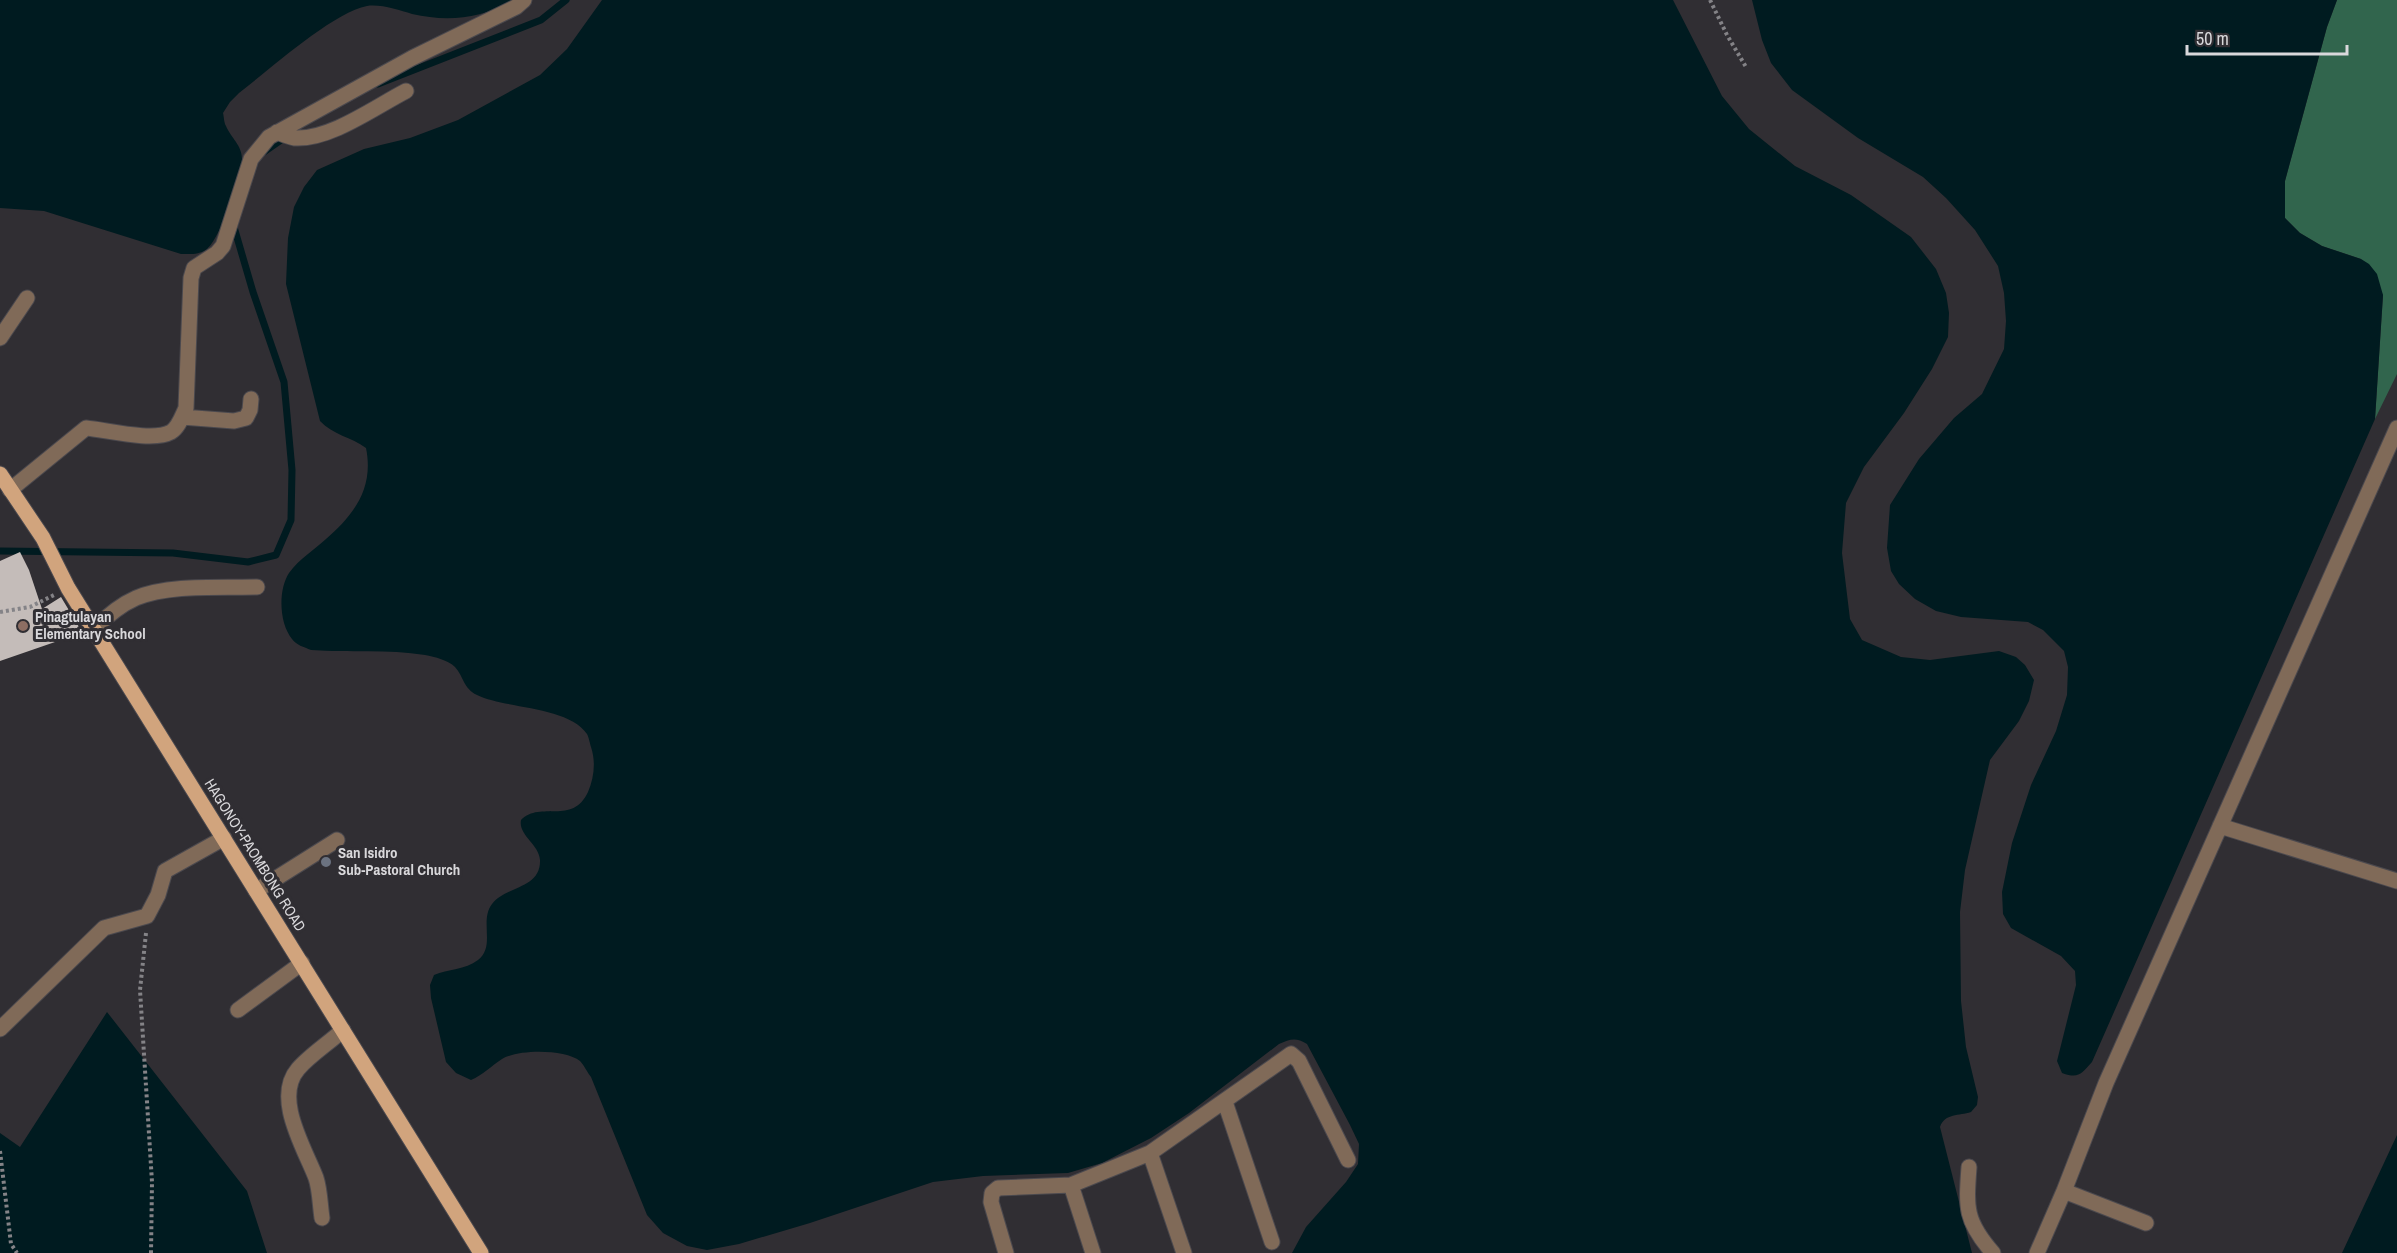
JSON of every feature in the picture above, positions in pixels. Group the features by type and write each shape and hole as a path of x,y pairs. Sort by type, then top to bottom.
{"main road":[{"name":"HAGONOY-PAOMBONG ROAD","path":"0,474 43,538 65,582 482,1253"}],"street":[{"path":"284,135 412,58 516,7 524,0"},
{"path":"10,490 86,428 149,436 170,433 186,408 191,278 194,268 217,253 223,246 251,159 268,137 284,135 311,137 331,131 406,90"},
{"path":"0,338 27,298"},
{"path":"182,417 234,421 246,418 250,410 251,399"},
{"path":"2037,1253 2106,1083 2397,428"},
{"path":"94,629 110,614 136,598 172,590 257,587"},
{"path":"2220,826 2397,881"},
{"path":"0,1029 104,928 147,916 158,895 165,871 224,838"},
{"path":"256,891 337,840"},
{"path":"238,1010 302,963"},
{"path":"322,1218 316,1180 294,1129 289,1098 297,1070 343,1030"},
{"path":"1006,1253 991,1202 992,1193 998,1188 1071,1185 1150,1153 1291,1054 1299,1061 1348,1160"},
{"path":"1225,1102 1272,1242"},
{"path":"1150,1153 1184,1253"},
{"path":"1969,1167 1967,1205 1975,1231 1993,1253"},
{"path":"1071,1185 1094,1253"},
{"path":"2062,1195 2146,1223"}],"path":[{"path":"1710,0 1746,67"},
{"path":"0,612 30,607 65,582"},
{"path":"147,916 140,990 152,1182 151,1253"},
{"path":"0,1151 11,1244 17,1253"}],"green space":[{"path":"2337,0 2397,0 2397,374 2375,419 2383,295 2361,259 2322,246 2300,233 2285,218 2285,181 2327,27"}],"water":[{"path":"0,0 514,0 477,15 451,18 438,18 396,9 367,6 336,19 283,57 239,93 223,113 225,125 242,154 239,178 230,206 212,243 204,251 181,254 44,211 0,208"},
{"path":"602,0 1673,0 1722,96 1749,129 1795,166 1851,195 1911,237 1936,269 1946,293 1949,313 1948,337 1932,369 1904,413 1864,467 1846,503 1842,553 1850,619 1862,640 1901,657 1930,660 1999,651 2016,657 2025,665 2034,680 2029,701 2019,721 1990,760 1965,870 1960,912 1961,1001 1966,1047 1978,1097 1977,1105 1971,1112 1949,1117 1942,1122 1940,1127 1972,1253 1292,1253 1306,1227 1346,1182 1358,1164 1359,1144 1307,1044 1300,1040 1279,1044 1189,1113 1151,1138 1102,1163 1068,1173 983,1176 933,1182 810,1223 739,1244 707,1250 687,1246 663,1233 647,1215 591,1077 580,1061 553,1052 519,1053 502,1059 471,1080 456,1073 446,1062 431,998 430,985 434,975 468,966 483,954 487,941 488,911 492,904 498,898 529,882 539,869 539,854 523,830 521,820 529,814 538,812 565,811 581,802 592,781 593,753 587,734 578,725 551,713 489,700 477,695 466,686 455,667 445,661 411,653 311,650 300,646 292,639 282,616 285,580 297,563 336,530 354,510 365,487 368,462 366,448 331,430 320,421 286,284 288,238 294,207 304,187 317,170 364,149 410,138 458,120 540,75 567,49"},
{"path":"1752,0 2337,0 2327,27 2285,181 2285,218 2300,233 2322,246 2361,259 2369,264 2377,274 2383,295 2375,419 2092,1062 2076,1075 2062,1073 2057,1061 2076,985 2075,971 2061,956 2011,928 2003,914 2002,892 2012,843 2031,785 2056,731 2067,695 2068,667 2064,651 2043,630 2028,622 1961,617 1936,611 1915,599 1899,584 1891,571 1887,548 1890,505 1919,459 1954,418 1982,394 2004,349 2006,321 2004,293 1998,266 1975,230 1923,177 1858,138 1792,90 1771,63 1762,40"},
{"path":"107,1012 247,1191 267,1253 0,1253 0,1133 20,1147"},
{"path":"2397,1135 2397,1253 2342,1253"}],"building":[{"name":"Pinagtulayan Elementary School","path":"20,552 29,570 42,609 61,597 79,627 55,642 0,661 0,561"}],"waterway":[{"path":"378,84 541,20 566,0"},
{"path":"264,152 287,136"},
{"path":"0,551 173,553 248,562 276,555 291,520 292,470 284,382 253,292 235,224"}],"place":[{"name":"Pinagtulayan Elementary School","path":"23,626"},
{"name":"San Isidro Sub-Pastoral Church","path":"326,862"}]}
